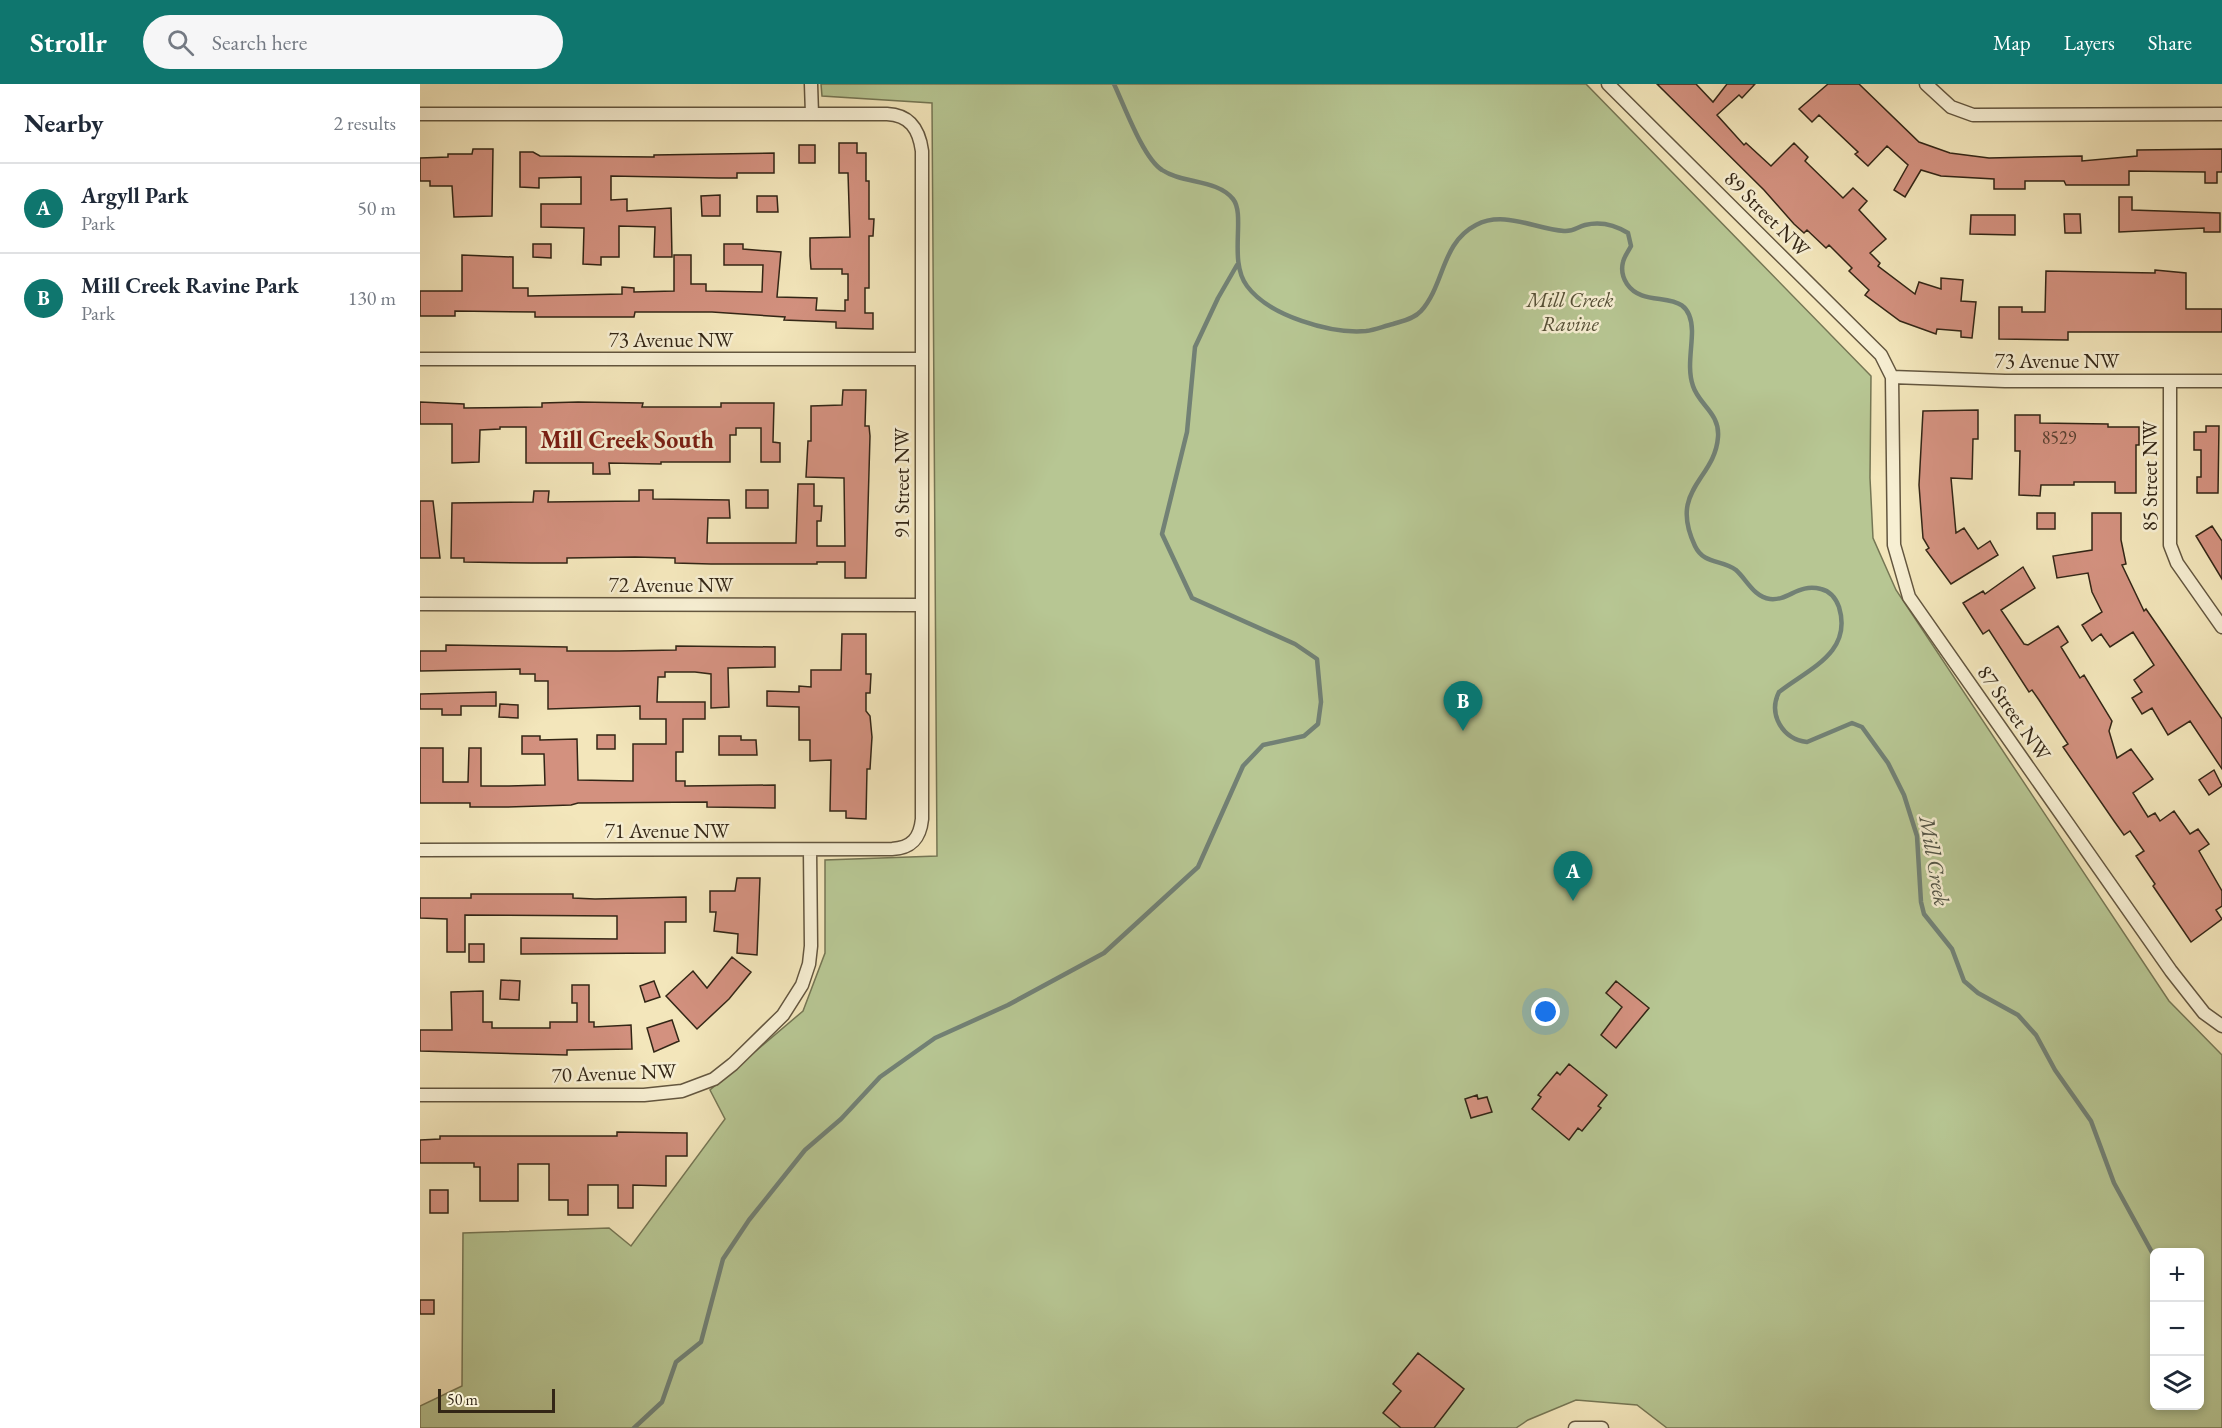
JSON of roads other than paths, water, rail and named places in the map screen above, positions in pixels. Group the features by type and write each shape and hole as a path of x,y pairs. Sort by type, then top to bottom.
{"street":[{"path":"420,114 812,114 811,84"},
{"name":"89 Street NW","path":"1608,84 1881,355 1892,377"},
{"path":"1926,84 1951,107 1964,113 1987,115 2222,114"},
{"name":"91 Street NW","path":"812,114 894,114 912,123 919,136 922,151 922,819 919,833 912,844"},
{"name":"73 Avenue NW","path":"420,359 921,359"},
{"name":"73 Avenue NW","path":"1892,377 2005,381 2222,381"},
{"name":"87 Street NW","path":"1892,377 1894,545 1909,597 2171,971 2204,1013 2222,1026"},
{"name":"85 Street NW","path":"2170,381 2170,545 2177,563 2222,627"},
{"name":"72 Avenue NW","path":"420,604 922,605"},
{"name":"71 Avenue NW","path":"420,850 892,849 912,844"},
{"name":"70 Avenue NW","path":"420,1095 644,1095 682,1091 699,1086 722,1073 783,1015 797,994 809,964 810,850"},
{"path":"1575,1428 1602,1428"}],"waterway":[{"name":"Mill Creek","path":"1114,84 1141,143 1155,164 1162,170 1180,178 1218,188 1233,199 1237,206 1238,216 1239,264 1241,276 1247,286 1270,306 1319,326 1366,331 1415,316 1429,300 1456,242 1476,225 1487,221 1509,220 1567,231 1585,225 1602,224 1628,233 1631,246 1623,262 1624,279 1635,292 1676,302 1684,307 1690,316 1691,379 1696,393 1713,415 1718,429 1715,452 1695,486 1687,511 1688,527 1695,546 1708,559 1736,570 1755,592 1764,598 1777,599 1806,588 1813,588 1830,593 1839,607 1842,623 1840,636 1834,648 1814,667 1779,692 1776,700 1776,717 1784,731 1798,740 1807,742 1852,723 1862,727 1888,763 1904,795 1917,836 1921,902 1924,914 1952,949 1964,981 1978,993 2018,1015 2036,1035 2055,1070 2091,1121 2114,1183 2150,1249"},
{"path":"634,1428 662,1402 676,1362 701,1342 723,1259 749,1220 805,1150 841,1119 880,1077 935,1038 1008,1005 1104,953 1198,867 1243,766 1263,745 1304,736 1318,724 1321,702 1317,659 1295,644 1192,598 1162,534 1187,432 1195,347 1218,298 1237,265"}],"place":[{"name":"Mill Creek Ravine Park","path":"1463,731"},
{"name":"Argyll Park","path":"1573,901"}],"district":[{"name":"Mill Creek South","path":"627,440"}],"park label":[{"name":"Mill Creek Ravine","path":"1570,312"}]}
